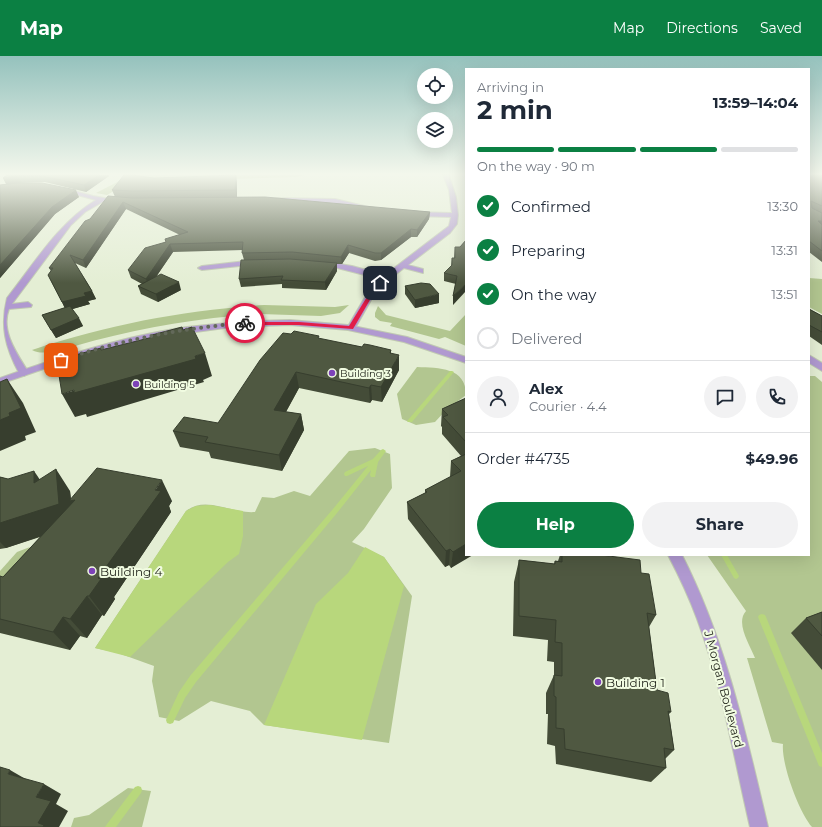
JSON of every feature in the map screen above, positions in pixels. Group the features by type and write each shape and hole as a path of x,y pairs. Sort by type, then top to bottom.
{"street":[{"path":"24,373 2,335 0,323 5,307 71,221 83,211"},
{"path":"351,328 372,292 386,278 453,226 454,211"},
{"path":"409,214 455,216"},
{"path":"202,268 264,261"},
{"path":"314,262 347,267 386,278"},
{"path":"402,265 420,271"},
{"path":"5,307 28,305"},
{"path":"0,381 117,343 196,328 236,324 281,323 351,328 416,342 465,360"},
{"path":"810,359 822,368"},
{"name":"J Morgan Boulevard","path":"676,556 694,592 716,653 759,827"}],"shaded area":[{"path":"810,278 822,279 822,314 810,308"},
{"path":"264,305 335,307 349,305 340,313 321,316 260,313 234,314 234,316 134,331 75,346 73,344 48,352 42,353 32,350 90,333 147,320 204,311"},
{"path":"378,306 386,315 450,331 465,315 465,346 445,337 439,339 390,326 392,323 380,321 375,317"},
{"path":"417,367 450,371 461,379 465,386 465,396 446,410 435,422 416,425 402,419 397,394"},
{"path":"810,376 815,376 822,382 822,827 812,827 807,820 788,775 783,753 783,744 772,742 747,658 755,658 744,634 742,622 746,611 708,556 810,556"},
{"path":"375,448 390,454 392,488 364,529 352,542 384,557 412,596 389,743 264,725 250,711 211,701 179,721 159,717 152,681 154,666 118,653 95,648 186,511 202,505 211,505 246,512 255,512 262,497 274,498 294,491 310,496 349,451"},
{"path":"210,505 243,511 243,536 239,554 228,562 130,657 95,648 186,511 196,506"},
{"path":"30,547 0,591 0,571 17,552"},
{"path":"365,547 384,557 404,586 362,740 264,725 316,604 348,573"},
{"path":"128,788 151,791 142,827 71,827 74,818 89,815"}],"building":[{"path":"0,211 48,211 0,265"},
{"path":"96,211 117,211 83,260 70,255 92,291 84,293 86,296 62,302 48,275 53,268 49,268 85,221 90,219"},
{"path":"142,211 430,212 417,230 411,229 381,253 375,253 348,245 341,257 292,252 242,253 243,242 170,244 146,279 128,270 145,248 166,242 165,239 188,232"},
{"path":"810,211 818,211 822,213 822,221 818,221 822,225 822,251 810,242"},
{"path":"465,241 465,285 453,296 457,276 444,273 452,265 452,258 455,258 455,247 460,247"},
{"path":"290,259 337,263 325,282 281,280 283,276 239,279 241,260"},
{"path":"161,274 179,282 156,294 138,286"},
{"path":"421,283 430,284 439,294 415,300 405,286"},
{"path":"70,306 79,318 51,330 42,315"},
{"path":"810,310 822,316 822,332 810,326"},
{"path":"182,327 183,330 192,327 205,353 195,356 196,359 74,393 74,390 62,394 57,363 69,360 68,357 101,348 101,350 153,337 152,335"},
{"path":"294,331 319,336 318,338 362,347 364,344 370,345 391,350 390,353 399,355 381,387 371,385 369,388 296,372 274,410 301,414 279,455 205,442 208,437 173,431 184,417 218,423 260,360 283,333 291,334"},
{"path":"7,379 21,408 9,413 10,416 0,420 0,382"},
{"path":"465,398 465,441 443,417 448,415 442,409"},
{"path":"465,454 465,545 453,552 450,549 446,551 407,502 427,492 425,490 461,471 451,461"},
{"path":"97,468 162,480 155,490 161,491 98,578 101,579 89,596 87,596 70,619 63,617 53,632 0,619 0,576 3,577 75,500 69,501"},
{"path":"56,469 59,504 0,523 0,477 8,479 34,471 34,483"},
{"name":"Building 1","path":"562,556 609,556 640,560 641,573 649,574 656,615 647,613 657,690 668,693 671,712 668,711 674,750 664,748 666,768 565,749 564,729 556,728 554,675 562,676 562,643 555,642 556,620 519,616 519,560 555,564 555,561 562,562"},
{"path":"822,612 822,636 806,618"},
{"path":"0,767 10,770 8,774 44,784 36,797 51,801 38,823 44,825 43,827 0,827"}],"waterway":[{"path":"410,421 452,372"},
{"path":"375,461 383,451"},
{"path":"347,474 373,461"},
{"path":"170,720 182,695 193,679 335,511 375,461"},
{"path":"373,475 375,461"},
{"path":"725,556 736,576"},
{"path":"762,617 822,763"},
{"path":"110,827 138,790"}],"way so far":[{"path":"61,360 124,341 179,330 245,323"}],"place":[{"name":"Building 3","path":"332,373"},
{"name":"Building 5","path":"136,384"},
{"name":"Building 4","path":"92,571"},
{"name":"Building 1","path":"598,682"}],"route":[{"path":"245,323 299,323 351,328 372,292 380,283"}]}
